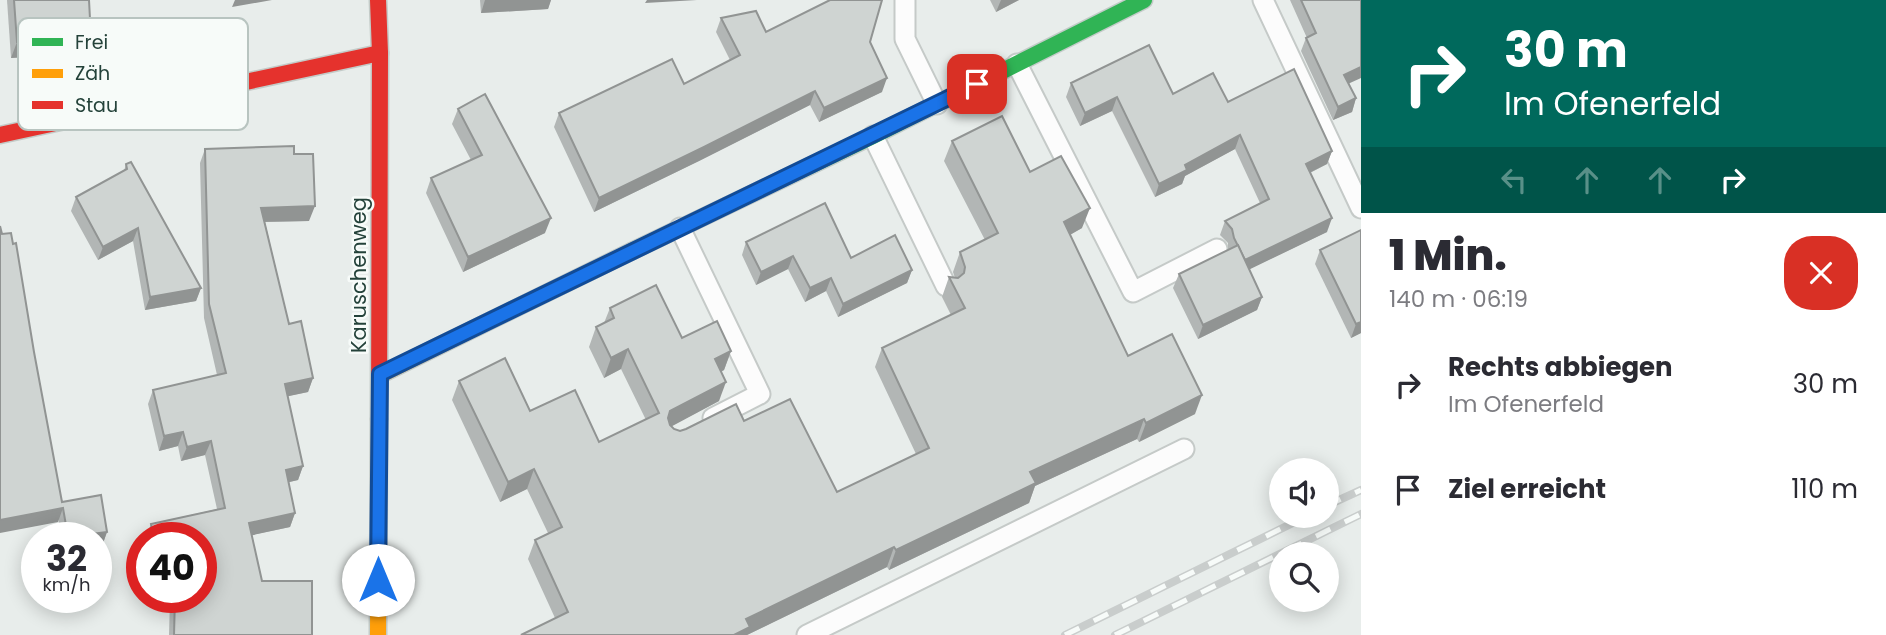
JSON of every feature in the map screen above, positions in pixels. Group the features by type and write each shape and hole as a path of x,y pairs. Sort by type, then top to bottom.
{"street":[{"name":"Karuschenweg","path":"378,0 378,635"},
{"path":"380,374 873,136 1144,0"},
{"path":"248,81 380,53"},
{"path":"0,135 23,130"}],"lane":[{"path":"905,0 905,39 937,104"},
{"path":"1092,0 1093,26"},
{"path":"1263,0 1361,208"},
{"path":"1017,64 1133,292 1217,249"},
{"path":"873,136 946,286"},
{"path":"680,228 760,394 698,425"},
{"path":"807,635 1184,449"}],"building":[{"path":"14,0 89,0 90,18 18,18 17,42"},
{"path":"830,0 882,0 870,42 887,78 824,108 815,91 599,198 559,113 672,59 684,84 740,55 721,18 756,11 766,32"},
{"path":"1301,0 1361,0 1361,67 1344,75 1356,98 1338,107 1306,38 1316,33"},
{"path":"1149,45 1173,94 1213,73 1228,102 1294,69 1332,151 1306,164 1332,218 1245,260 1232,229 1225,221 1269,199 1240,135 1185,165 1187,170 1159,184 1117,97 1085,113 1071,83"},
{"path":"485,94 551,218 468,257 431,178 482,155 458,109"},
{"path":"1002,116 1030,172 1061,156 1090,208 1064,222 1128,356 1172,334 1202,395 1146,423 1144,419 1030,472 1036,483 896,550 894,547 746,619 750,627 734,635 521,635 568,612 535,540 562,527 534,469 508,482 459,381 505,358 530,411 575,390 599,442 659,413 628,349 611,358 596,327 614,318 610,308 656,285 682,338 717,321 731,351 715,359 726,382 670,411 668,418 674,429 686,429 736,404 744,421 790,399 837,492 929,448 882,348 965,308 949,277 958,278 964,273 965,267 960,252 998,233 952,141"},
{"path":"294,146 294,154 313,154 315,206 261,208 289,324 301,321 313,378 285,384 303,466 286,470 295,513 249,523 262,581 312,581 312,635 174,635 175,613 217,613 217,522 160,522 225,508 211,441 187,447 183,432 164,436 153,390 226,373 209,304 205,149"},
{"path":"131,162 201,288 150,297 138,228 103,247 76,197 127,169 126,164"},
{"path":"825,203 851,258 895,235 912,270 843,304 831,278 810,288 793,256 761,272 746,242"},
{"path":"0,226 2,234 11,233 13,244 16,243 62,502 101,495 105,522 65,522 63,508 0,520"},
{"path":"1361,230 1361,322 1356,324 1320,250"},
{"path":"1238,245 1262,297 1203,325 1179,274"}],"railway":[{"path":"1339,500 1361,490"},
{"path":"1115,635 1361,514"},
{"path":"1065,635 1283,528"}],"traffic: fast":[{"path":"632,251 873,136 1144,0"}],"traffic: slow":[{"path":"380,375 632,251"},
{"path":"378,635 379,419"}],"traffic: jam":[{"path":"378,0 379,419"},
{"path":"248,81 380,53"},
{"path":"0,135 23,130"}],"route":[{"path":"378,580 380,374 977,84"}]}
